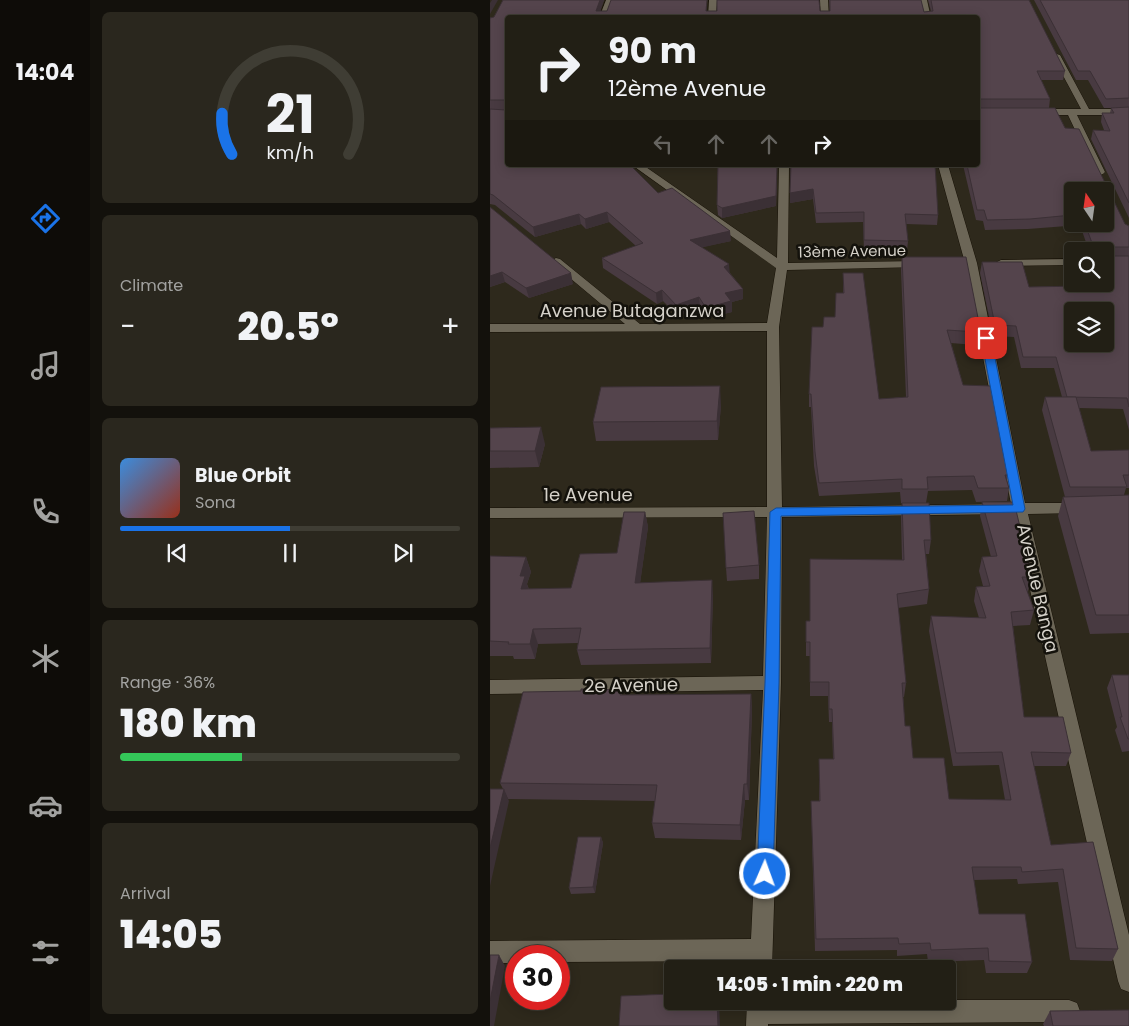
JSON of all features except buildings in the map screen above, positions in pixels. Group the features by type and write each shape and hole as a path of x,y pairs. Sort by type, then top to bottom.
{"street":[{"path":"604,15 610,0"},
{"path":"712,15 713,0"},
{"path":"824,0 825,15"},
{"path":"923,0 926,15"},
{"path":"1052,48 1087,113"},
{"path":"1024,112 1129,112"},
{"path":"1071,112 1104,181"},
{"path":"640,167 782,267"},
{"path":"490,952 761,959 772,683 776,512 773,327 782,267 784,167"},
{"name":"Avenue Banga","path":"944,167 976,263 1019,509 1129,981"},
{"path":"544,251 636,327"},
{"path":"976,263 1064,262"},
{"name":"13ème Avenue","path":"782,267 932,264"},
{"name":"Avenue Butaganzwa","path":"490,328 773,327"},
{"name":"1e Avenue","path":"490,513 1099,508"},
{"name":"2e Avenue","path":"490,687 772,683"},
{"path":"758,1013 1090,1010"}],"route":[{"path":"765,874 776,512 1019,509 986,338"}]}
